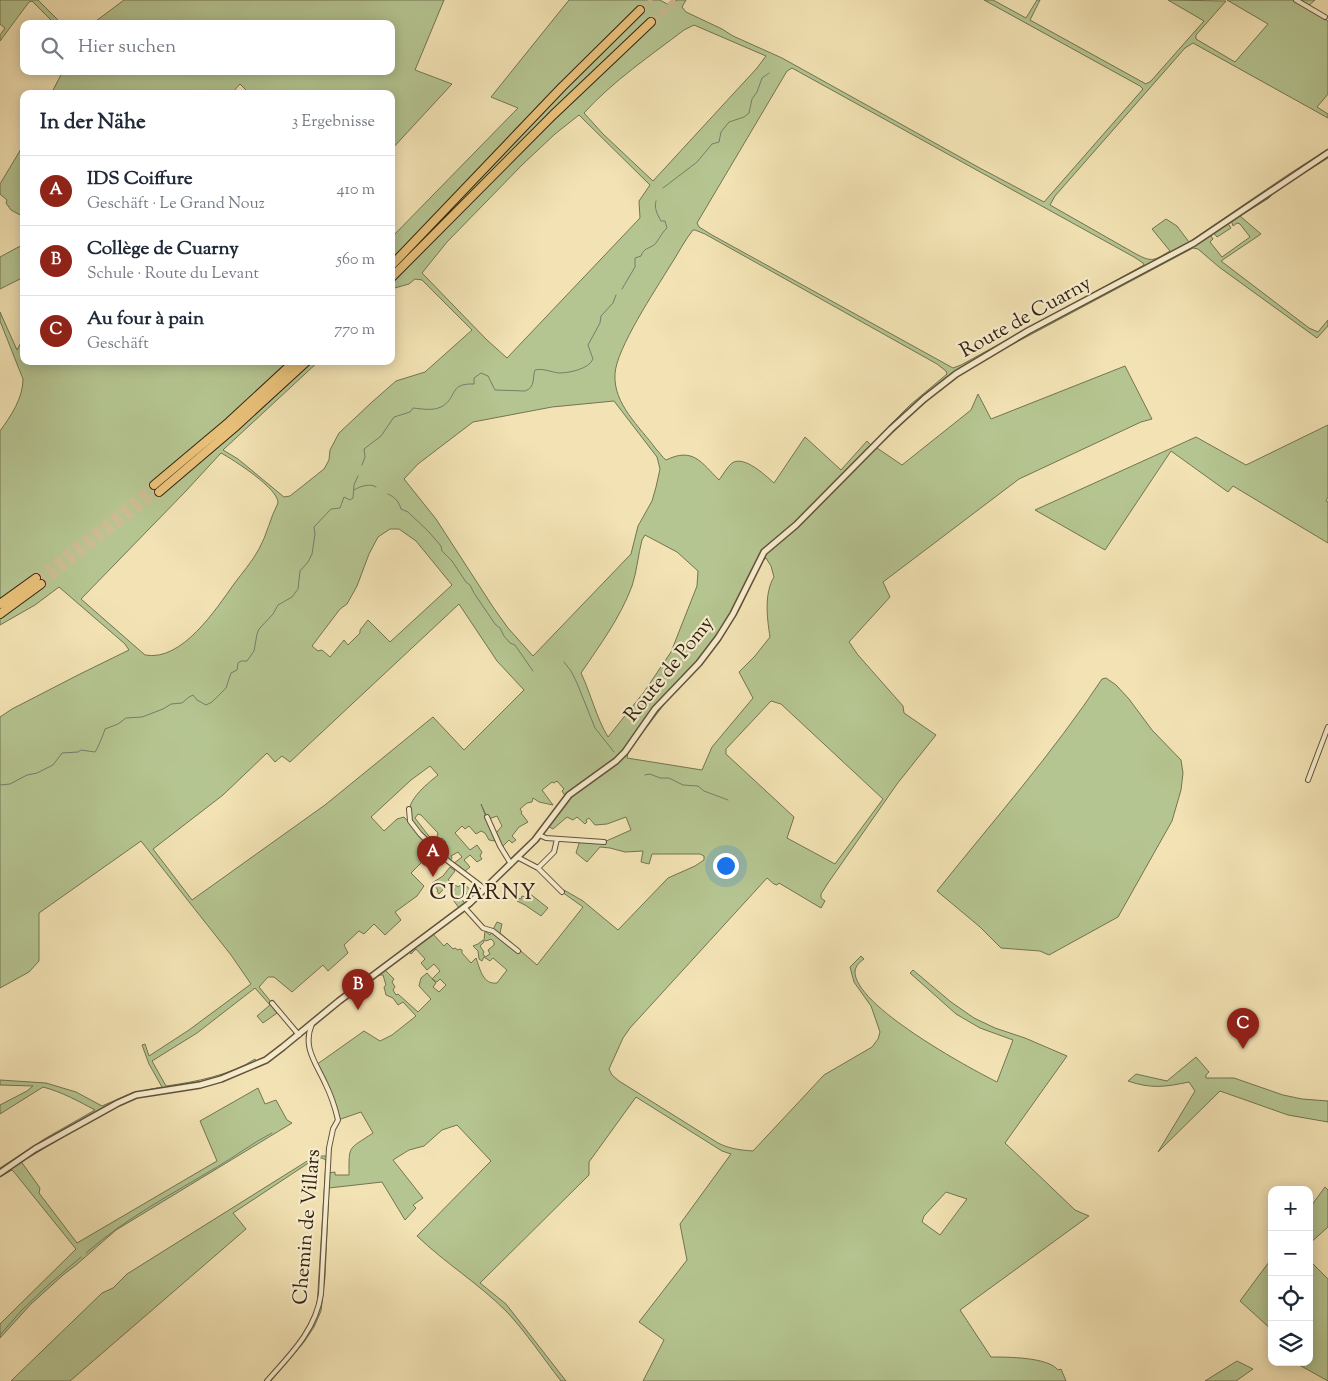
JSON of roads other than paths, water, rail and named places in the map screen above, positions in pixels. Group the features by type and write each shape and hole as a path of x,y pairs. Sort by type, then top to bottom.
{"highway":[{"path":"395,262 562,87 640,10"},
{"path":"395,274 553,114 652,22"},
{"path":"290,365 156,489 244,420 303,365"},
{"path":"0,604 39,581 0,614"}],"street":[{"path":"1296,0 1325,17"},
{"name":"Route de Cuarny","path":"769,548 796,525 910,411 956,374 1028,331 1194,243 1328,153"},
{"name":"Route de Pomy","path":"0,1173 35,1149 136,1095 200,1084 233,1075 266,1060 339,1002 465,908 519,858 569,795 616,761 625,752 655,709 699,663 713,645 733,614 759,559 769,548"},
{"path":"1308,780 1328,727"},
{"path":"409,810 410,821 420,834 448,861 485,889"},
{"path":"487,818 511,864"},
{"path":"539,835 546,838 604,842"},
{"path":"538,868 554,852 557,839"},
{"path":"519,858 538,868 562,892"},
{"path":"465,908 481,926 493,931 518,951"},
{"path":"272,1003 298,1036 303,1036 308,1045"},
{"path":"308,1045 308,1035 312,1024"},
{"name":"Chemin de Villars","path":"267,1381 304,1337 319,1308 323,1271 329,1148 333,1129 338,1120 330,1094 308,1045"}],"waterway":[{"path":"663,188 697,162 712,144 719,142 721,132 729,122 744,117 749,113 752,99 757,92 762,78 769,73"},
{"path":"622,289 635,267 635,258 641,256 645,250 654,245 667,228 665,221 661,221 657,213 656,201"},
{"path":"362,465 365,457 364,449 381,436 394,417 410,412 413,408 431,409 441,407 450,399 457,388 466,384 474,384 474,378 481,373 488,376 495,390 525,391 532,385 535,370 541,369 563,373 578,370 587,365 593,359 588,345 600,323 601,316 613,303 616,295"},
{"path":"0,785 10,784 53,765 62,753 78,752 81,750 95,752 105,729 118,724 126,718 142,717 171,704 182,703 193,695 197,700 206,705 212,702 226,688 231,673 237,670 238,663 247,661 254,651 259,629 273,614 278,605 292,597 298,589 300,571 312,554 315,534 314,527 331,509 340,508 344,497 350,500 353,498 354,485 358,476"},
{"path":"354,490 371,485 376,487"},
{"path":"388,494 395,498 401,509 408,512 441,546 442,551 470,585 495,624 510,643 515,645 533,671"},
{"path":"564,662 577,683 595,728 614,752"},
{"path":"645,775 650,774 660,778 669,778 683,785 698,786 704,791 728,800"},
{"path":"86,1253 133,1218 272,1133"},
{"path":"0,1335 21,1311 81,1257"}],"tunnel":[{"path":"640,10 652,0"},
{"path":"651,22 677,0"},
{"path":"36,578 154,485"},
{"path":"41,584 159,492"}],"place":[{"name":"IDS Coiffure","path":"433,877"},
{"name":"Collège de Cuarny","path":"358,1010"},
{"name":"Au four à pain","path":"1243,1049"}],"district":[{"name":"CUARNY","path":"483,894"}]}
